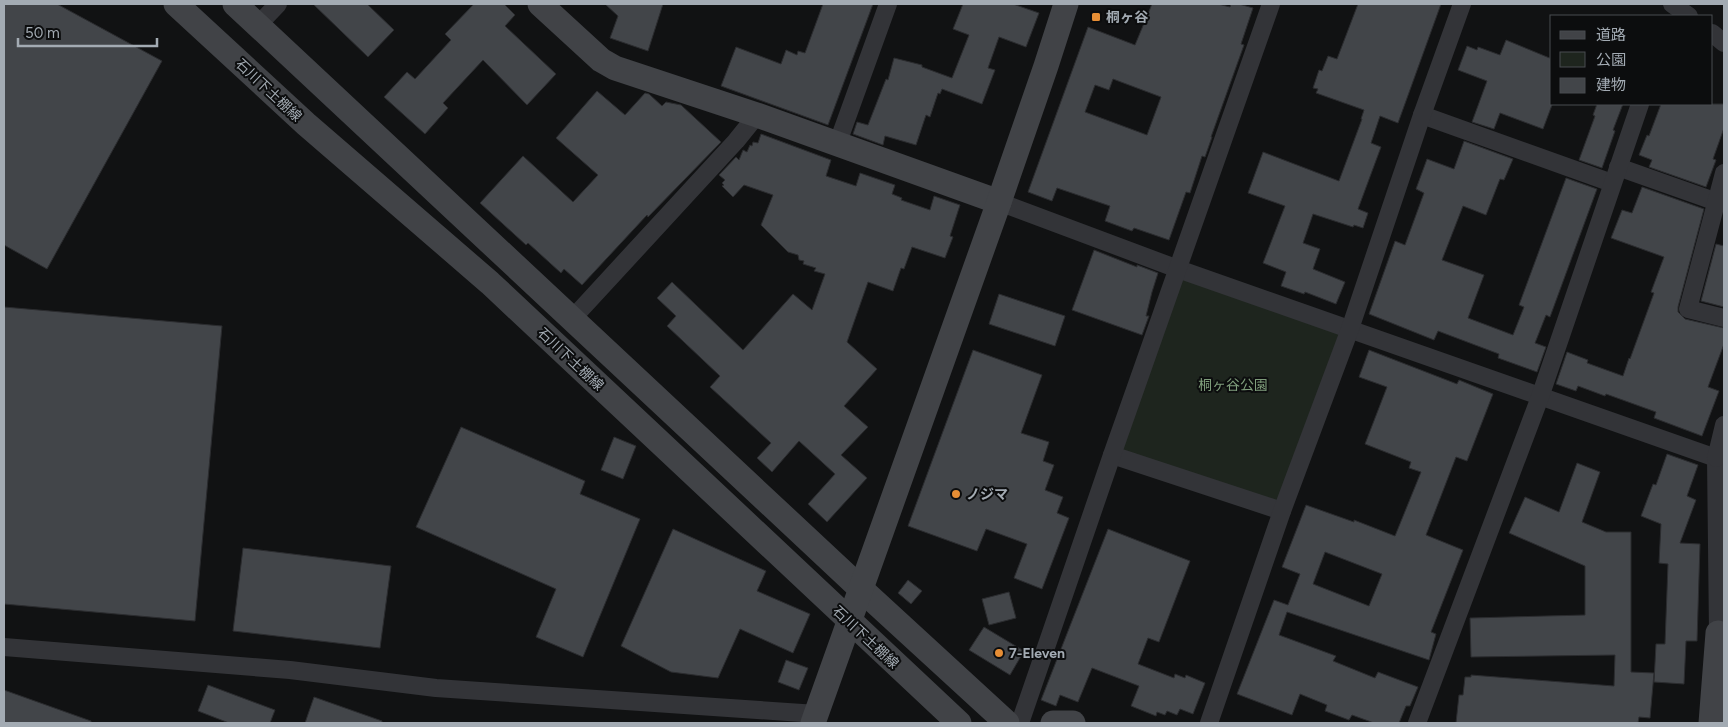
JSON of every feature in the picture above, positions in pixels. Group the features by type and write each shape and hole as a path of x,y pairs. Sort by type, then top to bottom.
{"street":[{"name":"石川下土棚線","path":"176,4 306,124 490,283 959,723"},
{"path":"235,4 1007,723"},
{"path":"258,25 278,4"},
{"path":"540,4 578,41 608,64 999,202 1178,269 1716,458"},
{"path":"837,145 888,4"},
{"path":"4,647 290,670 436,688 815,719 999,202 1066,4"},
{"path":"1020,723 1271,4"},
{"path":"1209,723 1282,511 1350,328 1422,115 1462,4"},
{"path":"1672,8 1687,15"},
{"path":"1713,34 1724,43"},
{"path":"1417,723 1540,397 1640,105"},
{"path":"572,319 736,141 757,115"},
{"path":"1422,115 1615,175 1716,202"},
{"path":"1724,173 1688,309 1724,318"},
{"path":"1711,723 1721,633 1716,458 1724,425"},
{"path":"1112,455 1282,511"},
{"path":"1053,723 1073,723"}],"green space":[{"name":"桐ヶ谷公園","path":"1178,269 1350,329 1282,511 1112,455"}],"building":[{"path":"4,4 57,4 162,61 47,269 4,245"},
{"path":"313,4 367,4 394,30 368,57"},
{"path":"474,4 504,4 515,15 505,26 556,74 527,105 483,60 443,103 448,108 425,134 384,97 407,72 415,79 451,40 445,34"},
{"path":"605,4 663,4 648,51 610,38 618,16"},
{"path":"823,4 873,4 828,125 721,86 736,47 781,64 786,50 797,55 798,51 805,53"},
{"path":"963,4 1013,4 1039,13 1026,47 999,37 988,68 995,70 982,104 942,89 940,94 938,93 930,117 926,115 916,145 885,136 883,145 853,134 857,122 868,125 886,79 888,80 894,58 922,65 922,67 952,78 969,35 953,29"},
{"path":"1152,4 1218,4 1230,7 1231,4 1239,4 1253,8 1241,44 1244,45 1205,157 1202,156 1190,193 1186,192 1169,240 1134,228 1132,231 1105,221 1110,206 1057,188 1052,201 1028,192 1088,27 1135,45","holes":["1113,79 1161,97 1147,135 1085,112 1095,85 1109,90"]},
{"path":"1358,4 1441,4 1398,123 1380,116 1371,143 1381,147 1358,209 1368,213 1363,228 1354,225 1353,227 1313,214 1303,243 1320,249 1313,269 1345,282 1336,304 1305,292 1304,294 1281,286 1286,272 1263,263 1285,206 1248,193 1263,152 1339,181 1364,110 1316,93 1318,89 1313,88 1319,70 1322,71 1328,56 1337,59"},
{"path":"1506,40 1550,58 1550,105 1552,105 1543,129 1500,113 1494,129 1472,122 1487,81 1458,70 1467,46 1477,50 1478,47 1500,55"},
{"path":"597,91 625,115 645,93 649,94 662,106 666,102 681,105 721,142 648,217 647,215 582,285 564,269 561,273 528,243 526,245 480,203 523,156 573,202 598,175 556,138"},
{"path":"1724,104 1724,128 1713,159 1716,160 1706,187 1649,167 1652,160 1639,155 1647,135 1649,136 1661,105"},
{"path":"1597,105 1623,105 1602,168 1579,160 1595,116 1593,115"},
{"path":"761,134 831,160 826,176 856,186 860,173 895,185 892,194 902,198 901,200 930,210 934,196 960,205 950,236 953,237 945,258 912,247 904,269 901,268 893,291 868,282 847,342 877,369 844,406 868,427 841,455 867,478 827,522 808,504 835,474 799,441 772,472 757,458 771,443 710,387 720,376 667,326 676,316 657,298 672,282 743,350 793,294 812,310 825,274 814,271 816,268 803,264 804,261 799,260 798,255 788,252 761,225 773,195 744,185 733,197 722,186 725,180 719,175 736,157 739,160 743,150 747,152 753,142 758,143"},
{"path":"1464,141 1513,159 1504,180 1500,179 1486,215 1463,206 1442,260 1484,275 1468,318 1513,335 1524,307 1519,305 1566,178 1597,189 1550,317 1546,315 1535,343 1546,347 1537,372 1498,358 1499,354 1438,331 1434,340 1369,314 1395,241 1405,245 1424,193 1416,189 1427,159 1454,169"},
{"path":"1642,187 1704,209 1678,307 1678,312 1685,319 1724,328 1724,344 1708,387 1719,391 1702,436 1654,418 1656,412 1606,394 1605,396 1578,386 1576,391 1556,384 1567,352 1588,360 1587,363 1623,376 1654,293 1651,292 1664,257 1611,238 1622,210 1632,213"},
{"path":"1716,244 1724,246 1724,307 1701,301"},
{"path":"1094,250 1158,273 1146,316 1149,316 1142,335 1072,310"},
{"path":"999,294 1065,316 1055,346 989,324"},
{"path":"4,307 222,326 195,621 4,604"},
{"path":"973,350 1042,375 1021,433 1049,442 1043,461 1054,465 1045,490 1063,497 1057,513 1069,518 1042,589 1014,578 1027,544 986,529 977,551 908,526"},
{"path":"1369,350 1457,384 1459,380 1493,394 1467,461 1456,457 1426,535 1463,550 1431,632 1436,634 1429,660 1287,612 1279,635 1336,656 1333,661 1375,678 1378,672 1418,687 1410,706 1406,706 1399,723 1374,723 1352,715 1349,720 1325,711 1327,705 1300,694 1292,715 1237,694 1274,600 1288,605 1300,574 1282,567 1306,505 1354,522 1354,520 1395,536 1421,472 1409,468 1411,462 1365,444 1387,387 1359,377","holes":["1325,552 1382,574 1369,606 1313,584"]},
{"path":"461,427 585,481 580,494 640,519 583,657 536,637 556,589 416,527"},
{"path":"614,437 636,446 623,479 601,470"},
{"path":"1667,454 1698,465 1687,496 1696,500 1680,543 1700,544 1697,641 1686,641 1684,684 1654,682 1656,644 1665,644 1668,564 1659,563 1661,524 1641,516 1653,484 1656,485"},
{"path":"1577,463 1600,472 1582,522 1606,532 1631,532 1631,672 1654,673 1650,718 1639,717 1638,723 1456,723 1459,695 1463,695 1465,677 1471,677 1471,675 1614,686 1615,655 1471,657 1470,618 1585,615 1585,566 1509,533 1525,497 1559,512"},
{"path":"673,529 766,571 757,591 810,614 793,653 740,629 718,678 671,672 621,646"},
{"path":"1108,529 1190,561 1159,642 1148,638 1138,664 1174,678 1175,674 1185,678 1186,675 1205,683 1193,714 1180,709 1177,715 1167,711 1165,715 1157,712 1156,716 1131,706 1139,686 1092,668 1078,702 1060,695 1056,706 1041,700"},
{"path":"243,548 391,566 380,648 233,631"},
{"path":"908,580 922,591 911,604 898,593"},
{"path":"1009,592 1016,618 989,625 982,599"},
{"path":"984,627 1024,651 1010,675 969,650"},
{"path":"786,660 808,668 799,690 778,682"},
{"path":"208,685 275,710 270,723 229,723 198,711"},
{"path":"4,690 91,721 91,723 4,723"},
{"path":"314,697 382,721 382,723 305,723"}],"place":[{"name":"桐ヶ谷","path":"1096,17"},
{"name":"ノジマ","path":"956,494"},
{"name":"7-Eleven","path":"999,653"}]}
